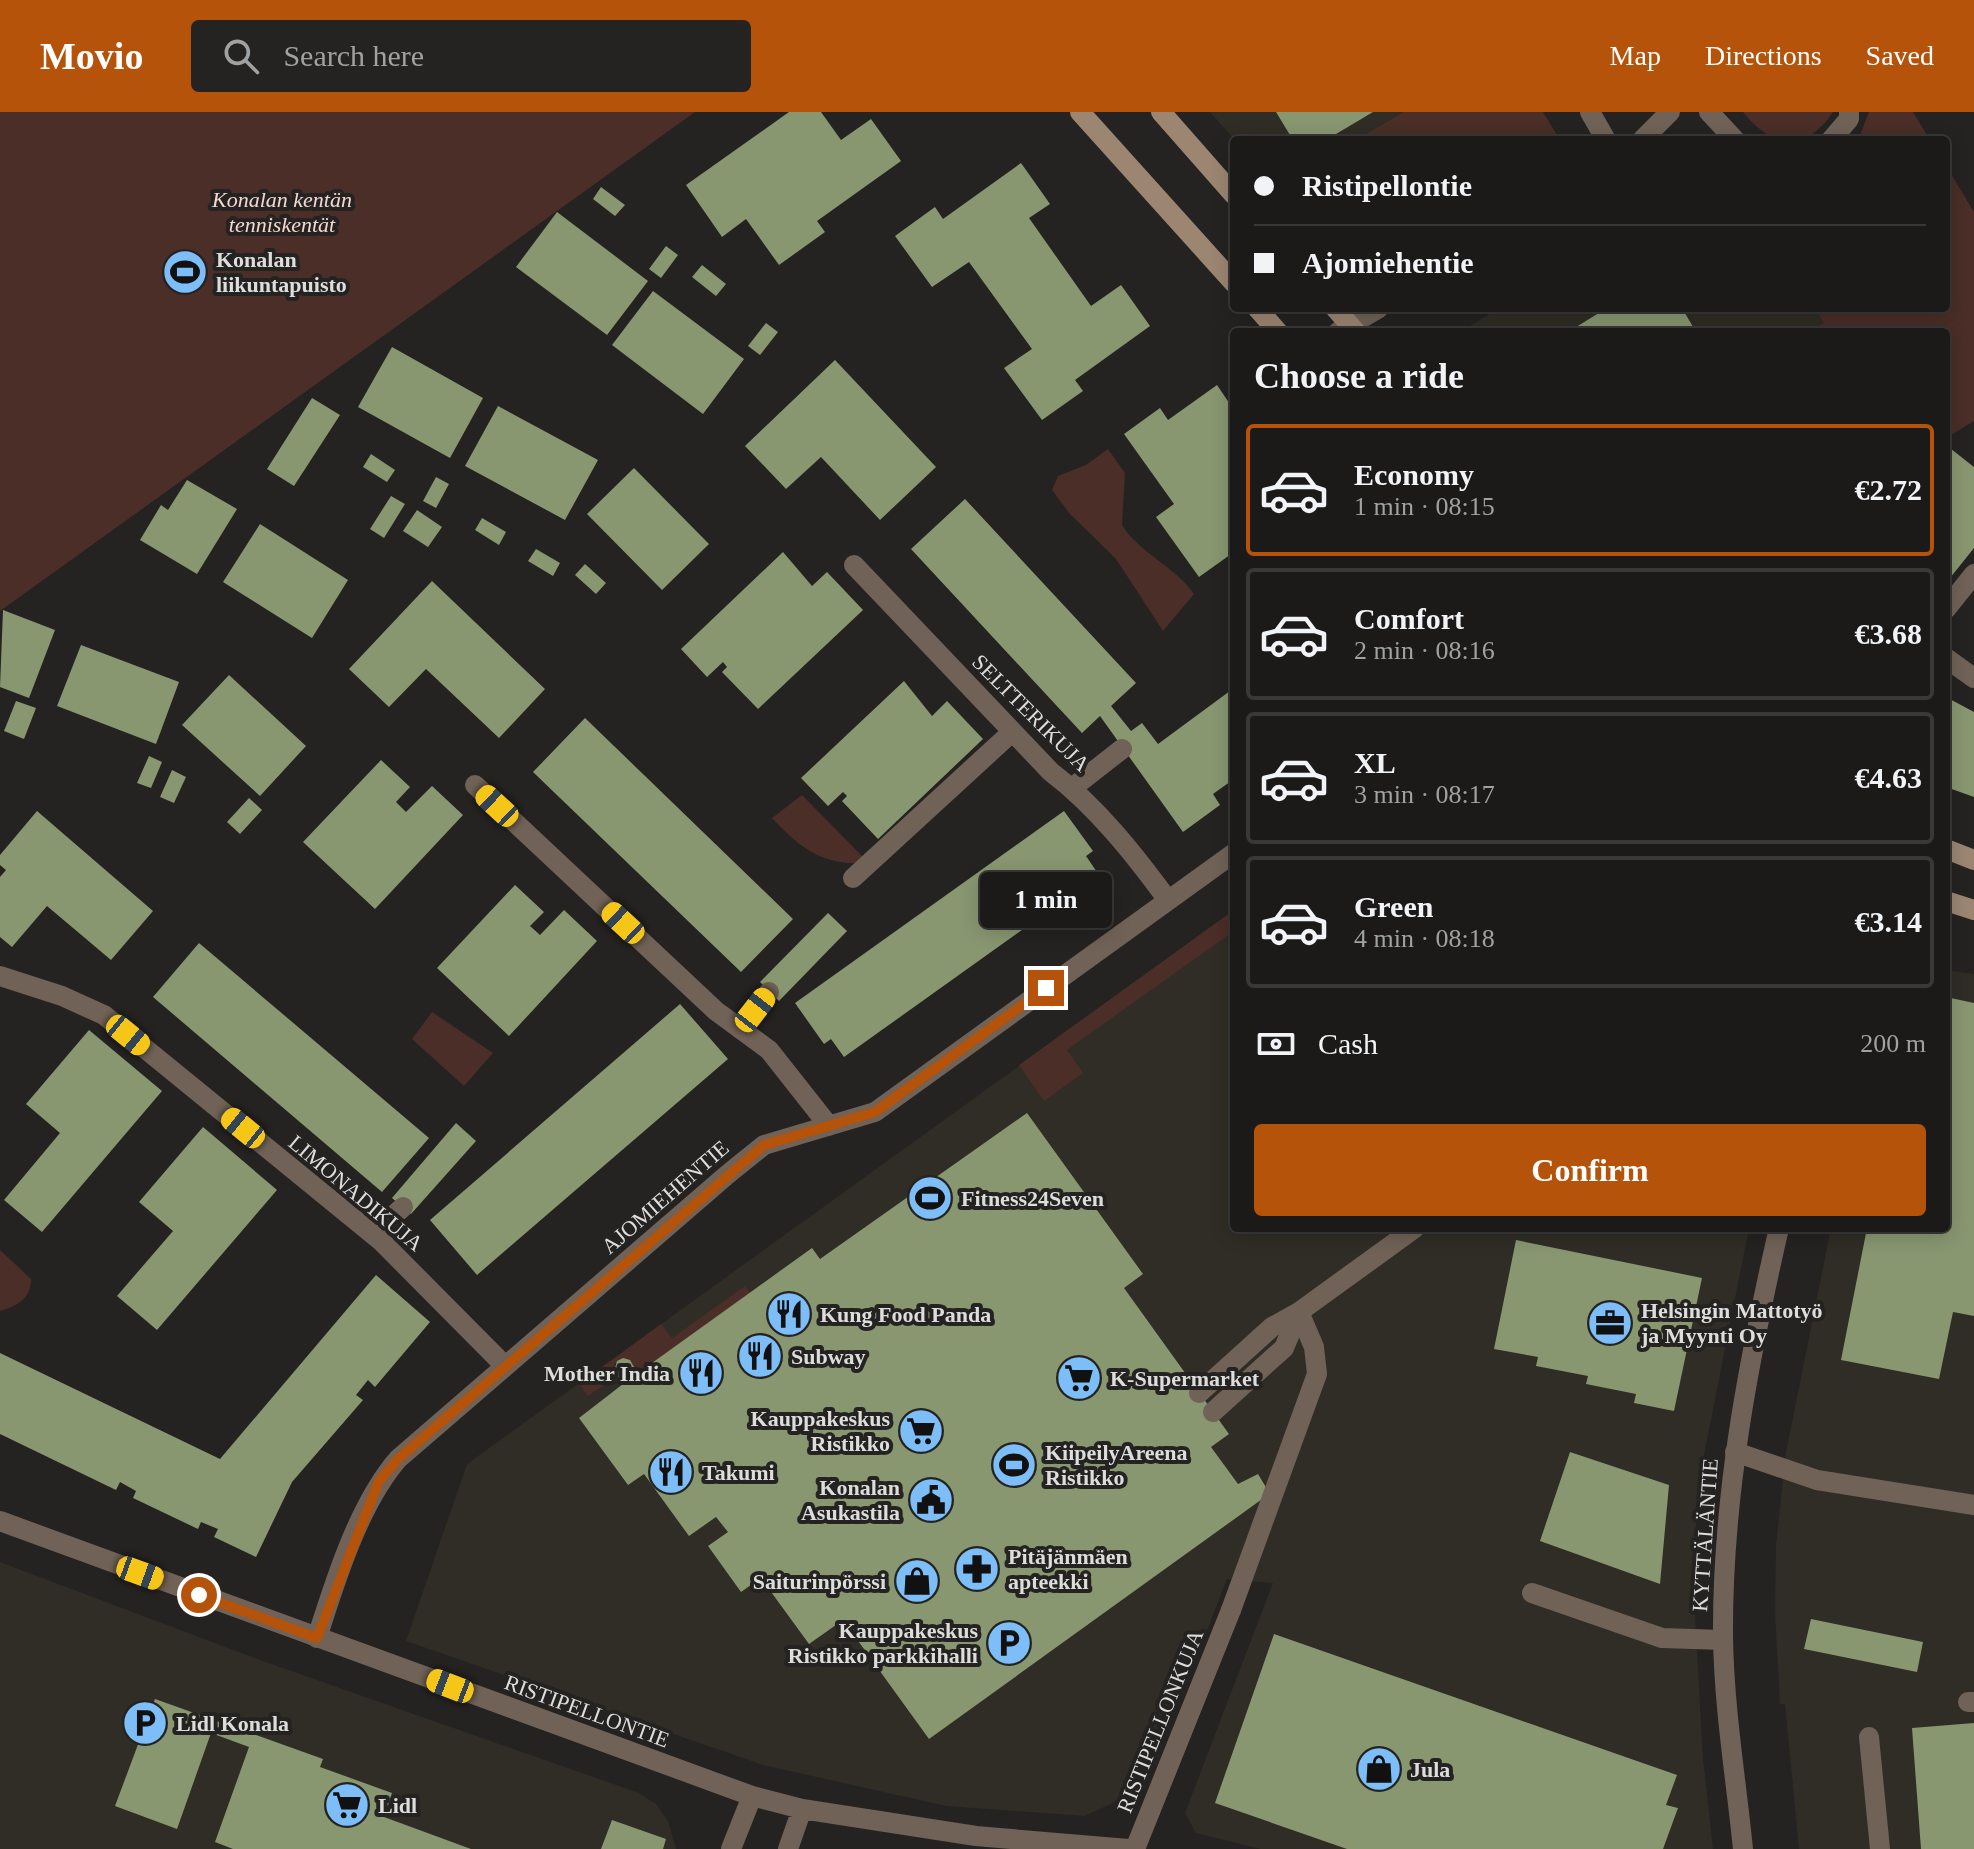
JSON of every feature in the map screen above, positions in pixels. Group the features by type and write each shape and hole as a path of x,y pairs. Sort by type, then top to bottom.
{"main road":[{"path":"1080,112 1230,279"},
{"path":"1161,112 1230,190"},
{"path":"1260,312 1274,328"},
{"path":"1950,851 1974,860"},
{"path":"1950,902 1974,910"}],"street":[{"path":"1590,112 1604,136"},
{"path":"1646,136 1670,112"},
{"path":"1709,112 1731,136"},
{"path":"1834,136 1849,119 1849,112"},
{"path":"1351,328 1373,312"},
{"name":"SELTTERIKUJA","path":"854,565 1012,732 1072,788 1140,863 1167,899"},
{"path":"1950,604 1974,574"},
{"path":"1950,661 1974,678"},
{"path":"853,878 1012,732"},
{"path":"1072,788 1122,749"},
{"path":"475,785 716,1011 786,1069 829,1126"},
{"name":"AJOMIEHENTIE","path":"317,1638 379,1481 398,1459 505,1366 764,1145 875,1112 1230,856"},
{"name":"LIMONADIKUJA","path":"0,976 62,996 104,1015 373,1234 505,1366"},
{"path":"741,1029 769,992"},
{"path":"373,1234 403,1207"},
{"path":"1199,1393 1272,1327 1299,1312 1409,1232"},
{"name":"KYTTÄLÄNTIE","path":"1743,1849 1723,1640 1735,1452 1745,1383 1778,1232"},
{"path":"1213,1412 1284,1348 1299,1312"},
{"name":"RISTIPELLONKUJA","path":"1135,1849 1231,1610 1317,1374 1314,1347 1299,1312"},
{"path":"1735,1452 1817,1480 1974,1505"},
{"name":"RISTIPELLONTIE","path":"0,1521 752,1796 802,1809 975,1842 1128,1849"},
{"path":"1532,1593 1662,1638 1723,1640"},
{"path":"1869,1737 1880,1849"},
{"path":"731,1849 752,1796"},
{"path":"788,1849 802,1809"}],"shaded area":[{"path":"1210,112 1403,112 1363,136 1231,136"},
{"path":"1492,312 1818,312 1825,323 1815,328 1466,328"},
{"path":"1230,914 1230,1232 1748,1232 1703,1460 1692,1563 1703,1758 1713,1849 1261,1849 1196,1833 1185,1813 1273,1583 1227,1579 1155,1765 1142,1783 1125,1797 1085,1816 946,1806 763,1765 406,1641 467,1464"},
{"path":"1950,971 1974,974 1974,1849 1799,1849 1785,1704 1780,1704 1775,1613 1776,1545 1786,1452 1830,1232 1950,1232"},
{"path":"0,1562 260,1660 639,1793 656,1804 668,1821 676,1849 0,1849"}],"green space":[{"name":"Konalan liikuntapuisto","path":"0,112 695,112 0,611"},
{"path":"1403,112 1543,112 1558,136 1363,136"},
{"path":"1743,112 1833,112 1823,125 1807,136 1771,136"},
{"path":"1869,112 1913,112 1928,136 1860,136"},
{"path":"1950,173 1974,212 1974,421 1950,436 1950,328 1815,328 1824,323 1817,312 1950,312"},
{"path":"1108,449 1125,473 1122,525 1138,544 1177,575 1194,594 1163,631 1116,559 1070,514 1052,490 1058,476 1086,465"},
{"path":"802,795 865,859 861,863 834,861 811,852 772,818"},
{"path":"1230,913 1230,934 1067,1050 1083,1073 1044,1101 1019,1065"},
{"path":"432,1012 493,1053 464,1086 412,1039"},
{"path":"0,1250 31,1279 26,1297 0,1311"},
{"path":"745,1286 750,1293 631,1378 634,1367 623,1358 614,1364 617,1376 588,1396 579,1384 661,1324 672,1338"}],"building":[{"path":"789,112 821,112 841,140 871,119 901,161 817,221 825,232 779,265 746,219 722,237 686,185"},
{"path":"1276,112 1373,112 1333,136 1291,136"},
{"path":"1021,163 1050,204 1029,218 1091,306 1121,285 1150,326 1075,380 1083,391 1042,420 1004,368 1032,349 969,262 932,287 895,236 935,207 943,219"},
{"path":"601,187 625,205 615,216 593,199"},
{"path":"557,212 648,281 607,335 516,267"},
{"path":"666,246 678,255 661,278 649,269"},
{"path":"702,265 726,284 716,296 692,277"},
{"path":"653,291 744,359 703,414 612,345"},
{"path":"1600,312 1684,312 1694,328 1574,328"},
{"path":"766,323 778,332 760,355 748,346"},
{"path":"392,347 483,398 450,458 358,407"},
{"path":"835,360 936,467 880,520 821,457 786,489 745,446"},
{"path":"1217,385 1230,404 1230,555 1199,577 1156,517 1174,504 1124,434 1160,408 1168,420"},
{"path":"312,398 340,415 294,486 267,469"},
{"path":"498,406 598,460 565,520 465,466"},
{"path":"1950,448 1974,467 1974,548 1950,578"},
{"path":"371,454 395,470 387,482 363,467"},
{"path":"634,468 709,544 662,590 587,514"},
{"path":"436,477 449,484 436,508 423,501"},
{"path":"187,480 237,509 197,574 140,540 161,505 168,510"},
{"path":"391,496 405,504 384,538 370,529"},
{"path":"965,499 1136,683 1111,706 1131,731 1142,723 1158,744 1230,691 1230,782 1213,794 1220,805 1183,832 1100,716 1082,733 911,549"},
{"path":"417,510 442,527 428,547 403,531"},
{"path":"482,518 506,532 499,545 475,530"},
{"path":"260,524 348,580 312,638 223,582"},
{"path":"536,549 560,563 553,576 528,561"},
{"path":"783,552 812,586 827,572 863,610 758,709 722,672 727,667 723,662 707,677 681,649"},
{"path":"585,564 606,583 596,594 575,575"},
{"path":"432,581 545,689 499,738 426,669 389,707 349,669"},
{"path":"3,610 55,630 29,698 0,687"},
{"path":"81,645 179,682 156,744 57,706"},
{"path":"229,675 306,746 260,796 182,725"},
{"path":"904,681 932,716 947,701 983,739 878,839 842,801 847,796 843,792 828,806 801,778"},
{"path":"1950,699 1974,712 1974,797 1950,788"},
{"path":"16,701 36,708 24,739 4,731"},
{"path":"585,718 793,919 741,972 533,772"},
{"path":"149,756 162,762 151,788 137,783"},
{"path":"381,760 410,787 396,802 406,812 432,786 463,815 375,909 303,842"},
{"path":"172,770 186,777 174,803 160,797"},
{"path":"249,798 262,810 240,834 227,822"},
{"path":"37,811 153,911 111,960 47,906 12,947 0,937 0,877 6,870 0,865 0,855"},
{"path":"1064,811 1093,851 1086,856 1099,875 844,1057 831,1039 824,1044 795,1003"},
{"path":"515,885 544,912 530,926 540,935 564,910 597,941 509,1036 437,968"},
{"path":"828,913 847,931 779,1001 760,982"},
{"path":"199,943 429,1138 382,1192 153,997"},
{"path":"1950,998 1974,1003 1974,1316 1953,1312 1939,1379 1841,1360 1866,1232 1950,1232"},
{"path":"680,1004 728,1059 477,1275 430,1220"},
{"path":"89,1030 162,1091 42,1232 4,1200 60,1133 26,1104"},
{"name":"Kauppakeskus Ristikko","path":"1027,1113 1143,1274 1124,1288 1229,1434 1211,1447 1238,1484 1258,1474 1267,1489 1265,1497 929,1739 843,1620 809,1644 761,1578 741,1592 708,1546 728,1532 716,1517 689,1536 644,1474 628,1485 579,1418 623,1384 614,1372 617,1361 623,1358 630,1360 634,1367 631,1378 812,1248 820,1259"},
{"path":"456,1123 476,1141 411,1214 392,1198"},
{"path":"203,1127 277,1190 157,1330 117,1296 173,1231 139,1202"},
{"path":"1516,1240 1702,1278 1674,1411 1634,1403 1636,1394 1586,1384 1588,1376 1536,1366 1538,1357 1494,1349"},
{"path":"376,1275 430,1322 375,1387 368,1380 356,1395 363,1400 292,1482 256,1557 214,1537 218,1529 201,1522 198,1529 133,1498 136,1491 120,1482 116,1490 0,1434 0,1353 220,1459"},
{"path":"1570,1452 1669,1485 1660,1584 1540,1541"},
{"path":"1811,1619 1923,1642 1917,1672 1804,1649"},
{"path":"1274,1634 1677,1775 1666,1805 1678,1808 1663,1849 1347,1849 1215,1803"},
{"path":"155,1699 323,1759 320,1767 392,1793 384,1817 471,1849 233,1849 215,1842 249,1747 211,1733 177,1829 115,1806"},
{"path":"1974,1723 1974,1849 1921,1849 1912,1728"},
{"path":"612,1820 666,1839 663,1849 601,1849"}],"place":[{"name":"Konalan liikuntapuisto","path":"185,272"},
{"name":"Fitness24Seven","path":"930,1198"},
{"name":"Kung Food Panda","path":"789,1314"},
{"name":"Helsingin Mattotyö ja Myynti Oy","path":"1610,1323"},
{"name":"Subway","path":"760,1356"},
{"name":"Mother India","path":"701,1373"},
{"name":"K-Supermarket","path":"1079,1378"},
{"name":"Kauppakeskus Ristikko","path":"921,1431"},
{"name":"KiipeilyAreena Ristikko","path":"1014,1465"},
{"name":"Takumi","path":"671,1472"},
{"name":"Konalan Asukastila","path":"931,1500"},
{"name":"Pitäjänmäen apteekki","path":"977,1569"},
{"name":"Saiturinpörssi","path":"917,1581"},
{"name":"Kauppakeskus Ristikko parkkihalli","path":"1009,1643"},
{"name":"Lidl Konala","path":"145,1723"},
{"name":"Jula","path":"1379,1769"},
{"name":"Lidl","path":"347,1805"}],"route":[{"path":"199,1595 317,1638 333,1589 379,1481 398,1459 764,1145 875,1112 1046,988"}],"park label":[{"name":"Konalan kentän tenniskentät","path":"282,212"}]}
